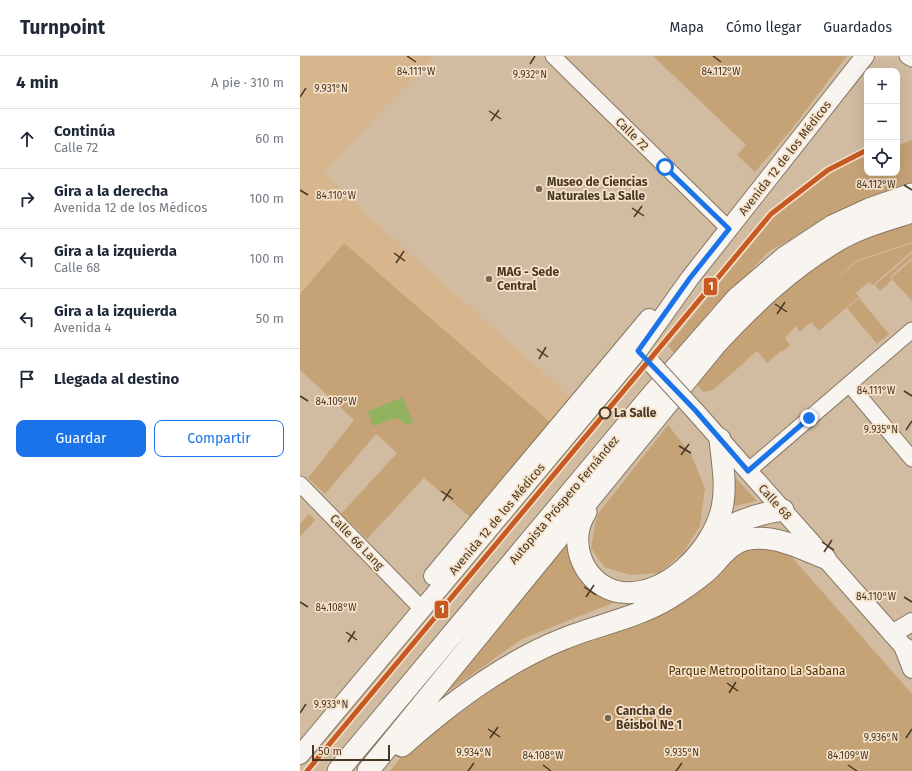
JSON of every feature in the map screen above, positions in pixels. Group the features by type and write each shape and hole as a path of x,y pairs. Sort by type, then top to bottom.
{"highway":[{"name":"Autopista Próspero Fernández","path":"338,771 652,395 737,298 785,257 832,226 869,209 912,194"},
{"name":"Autopista Próspero Fernández","path":"368,771 716,344 751,306 773,286 838,240 868,226 912,212"},
{"path":"624,458 584,516 576,540 578,553 584,566 594,578 605,587 621,592 640,591 658,586 683,570 698,555 709,539 718,524 724,491 720,439"},
{"path":"709,539 736,522 751,516 783,510"},
{"path":"378,771 439,713 482,683 522,658 562,639 639,612 666,600 687,587 706,572 731,546 742,540 758,537 774,539 825,558"}],"main road":[{"name":"Avenida 12 de los Médicos","path":"300,737 417,605 690,278 865,56"},
{"name":"Avenida 12 de los Médicos","path":"633,346 642,325 690,278"},
{"name":"Calle 68","path":"633,346 695,410 902,644 912,669"},
{"name":"Avenida 12 de los Médicos","path":"300,755 417,605"},
{"path":"902,644 912,622"}],"street":[{"name":"Calle 72","path":"553,56 729,229"},
{"path":"907,56 912,59"},
{"path":"748,471 912,330"},
{"path":"849,384 912,459"},
{"name":"Calle 66 Lang","path":"300,484 417,605"}],"shaded area":[{"path":"300,56 434,56 324,172 367,215 572,398 550,422 344,243 300,294"},
{"path":"403,397 413,423 407,425 396,418 373,426 368,411"}],"green space":[{"path":"653,56 847,56 791,130 755,172 737,155 746,145"},
{"path":"912,140 912,183 863,201 768,252 674,353 668,346 784,205 817,181 845,165 864,157 864,176 900,176 900,145"},
{"path":"912,223 912,242 856,261 814,298 856,262 912,243 912,251 873,285 869,282 856,293 859,297 819,331 811,322 800,332 796,326 785,338 790,345 782,352 781,351 767,363 757,351 713,390 703,392 695,382 759,313 797,282 830,258 877,233"},
{"path":"344,243 550,422 471,518 424,478 367,539 341,514 397,453 376,434 325,494 308,478 354,420 300,370 300,294"},
{"path":"912,253 912,258 890,277 892,280 880,291 875,285"},
{"path":"912,260 912,301 891,278"},
{"path":"859,298 889,334 877,344 847,308"},
{"path":"668,425 691,454 705,488 700,526 683,553 659,573 630,575 604,567 591,548 597,515"},
{"path":"732,474 757,501 730,507"},
{"path":"309,514 315,520 300,537 300,524"},
{"path":"569,541 575,571 596,591 628,597 522,639 426,707"},
{"name":"Parque Metropolitano La Sabana","path":"783,547 912,694 912,771 390,771 406,751 535,660 737,552"}],"rail line":[{"name":"1","path":"307,771 771,214 828,170 864,152"}],"place":[{"name":"Museo de Ciencias Naturales La Salle","path":"539,189"},
{"name":"MAG - Sede Central","path":"489,279"},
{"name":"La Salle","path":"605,413"},
{"name":"Cancha de Béisbol Nº 1","path":"608,718"}],"route":[{"path":"665,167 729,229 690,278 638,351 695,410 748,471 809,418"}]}
